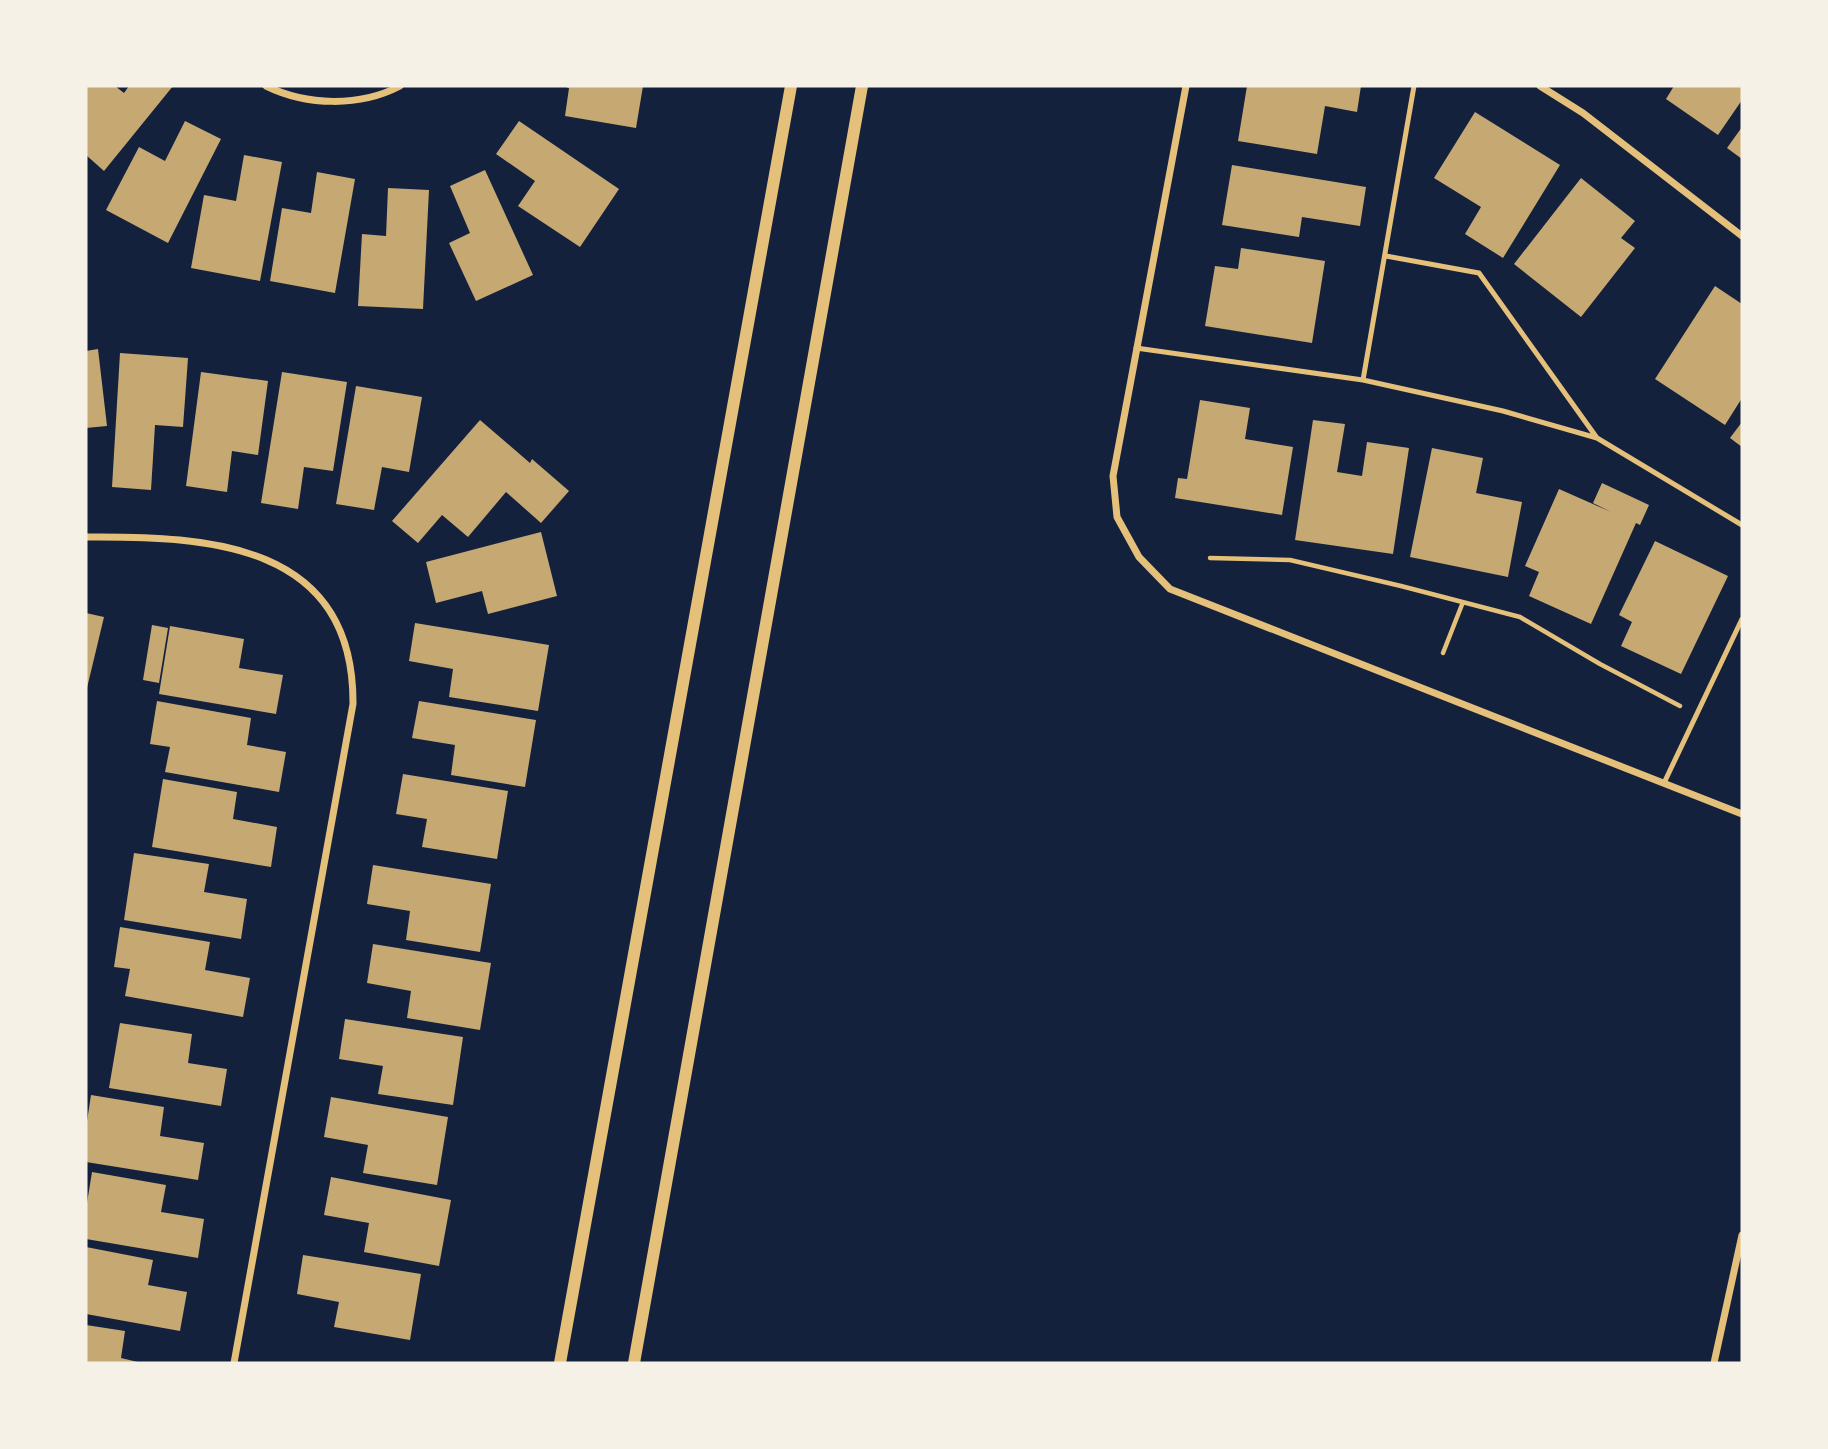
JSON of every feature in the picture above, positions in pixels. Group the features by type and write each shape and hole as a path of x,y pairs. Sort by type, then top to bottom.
{"street":[{"path":"266,86 320,101 346,101 372,96 400,86"},
{"path":"560,1363 791,86"},
{"path":"634,1363 862,86"},
{"path":"1186,86 1113,476 1117,517 1139,557 1170,589 1742,814"},
{"path":"1540,86 1583,113 1742,236"},
{"path":"86,537 155,537 228,547 275,562 297,575 328,608 341,631 354,679 353,704 234,1363"},
{"path":"1714,1363 1742,1235"}],"lane":[{"path":"1363,380 1414,86"},
{"path":"1386,256 1479,273 1597,438"},
{"path":"1136,348 1363,380 1503,411 1597,438 1742,525"},
{"path":"1664,783 1742,618"}],"path":[{"path":"1210,558 1290,560 1520,617 1600,664 1696,715"},
{"path":"1443,653 1463,602"}],"building":[{"path":"86,86 115,86 124,93 129,86 173,86 104,171 86,155"},
{"path":"563,86 643,86 636,128 565,116 569,88"},
{"path":"1247,86 1361,86 1357,112 1325,106 1317,154 1238,141"},
{"path":"1674,86 1742,86 1742,100 1718,135 1666,99"},
{"path":"1475,112 1560,165 1503,258 1465,234 1481,207 1434,178"},
{"path":"185,121 221,139 168,243 106,210 139,147 165,161"},
{"path":"519,121 619,189 580,247 518,206 535,181 496,154"},
{"path":"1742,127 1742,159 1727,148"},
{"path":"244,155 282,162 260,281 191,268 204,195 236,201"},
{"path":"1232,165 1366,187 1360,226 1302,217 1299,237 1222,225"},
{"path":"485,170 533,275 476,301 449,243 470,233 450,186"},
{"path":"317,172 355,179 335,293 270,281 282,208 311,213"},
{"path":"1581,178 1635,221 1621,238 1635,248 1581,317 1514,264"},
{"path":"388,188 429,190 423,309 358,306 362,234 386,236"},
{"path":"1241,248 1325,261 1312,343 1205,326 1215,266 1238,269"},
{"path":"1715,286 1742,304 1742,398 1725,425 1655,379"},
{"path":"98,349 107,426 86,428 86,351"},
{"path":"120,353 188,358 183,427 155,425 151,490 112,487"},
{"path":"201,372 268,381 258,455 232,451 227,492 186,486"},
{"path":"282,372 347,382 333,471 304,467 298,509 261,503"},
{"path":"356,386 422,397 409,472 382,467 374,510 336,504"},
{"path":"1200,400 1250,408 1245,439 1293,447 1282,515 1175,498 1178,478 1187,479"},
{"path":"480,420 530,463 532,459 569,491 541,523 506,492 468,537 442,515 418,543 392,521"},
{"path":"1313,420 1345,424 1337,472 1362,476 1367,442 1409,448 1393,554 1295,540"},
{"path":"1742,422 1742,447 1730,438"},
{"path":"1432,448 1483,458 1476,493 1522,502 1508,577 1410,557"},
{"path":"1602,483 1649,505 1640,525 1636,523 1591,624 1529,596 1539,572 1525,566 1559,489 1611,512 1593,503"},
{"path":"541,532 557,596 488,614 482,591 436,603 426,562"},
{"path":"1655,541 1728,576 1681,674 1621,646 1632,622 1619,615"},
{"path":"86,613 104,617 87,688 86,688"},
{"path":"415,623 549,645 538,711 449,697 453,669 409,661"},
{"path":"152,625 168,628 159,683 143,680"},
{"path":"170,626 244,639 239,668 283,675 276,714 159,694"},
{"path":"157,701 251,718 247,745 286,752 279,792 165,772 170,747 150,744"},
{"path":"419,701 536,720 525,787 451,775 455,745 412,738"},
{"path":"403,774 508,791 497,859 422,847 427,819 396,814"},
{"path":"163,779 237,792 233,819 277,827 271,867 152,847"},
{"path":"134,853 209,864 204,892 247,899 241,939 124,920"},
{"path":"373,865 491,884 480,952 406,940 410,911 367,904"},
{"path":"120,927 210,942 205,970 250,978 243,1017 125,996 130,969 114,967"},
{"path":"373,944 491,963 480,1030 407,1018 411,991 367,983"},
{"path":"345,1019 463,1037 453,1105 378,1094 383,1066 339,1059"},
{"path":"120,1023 192,1034 188,1063 227,1069 221,1106 109,1088"},
{"path":"91,1095 164,1107 160,1136 204,1143 198,1180 86,1162 86,1128"},
{"path":"331,1097 448,1117 437,1185 363,1173 368,1145 324,1137"},
{"path":"92,1172 166,1185 161,1212 204,1219 198,1258 86,1239 86,1209"},
{"path":"331,1177 451,1200 439,1266 364,1252 369,1223 324,1215"},
{"path":"86,1247 153,1260 148,1285 187,1292 180,1331 86,1314"},
{"path":"303,1255 421,1274 410,1340 334,1327 339,1302 297,1294"},
{"path":"86,1325 125,1331 121,1358 142,1363 86,1363"}]}
